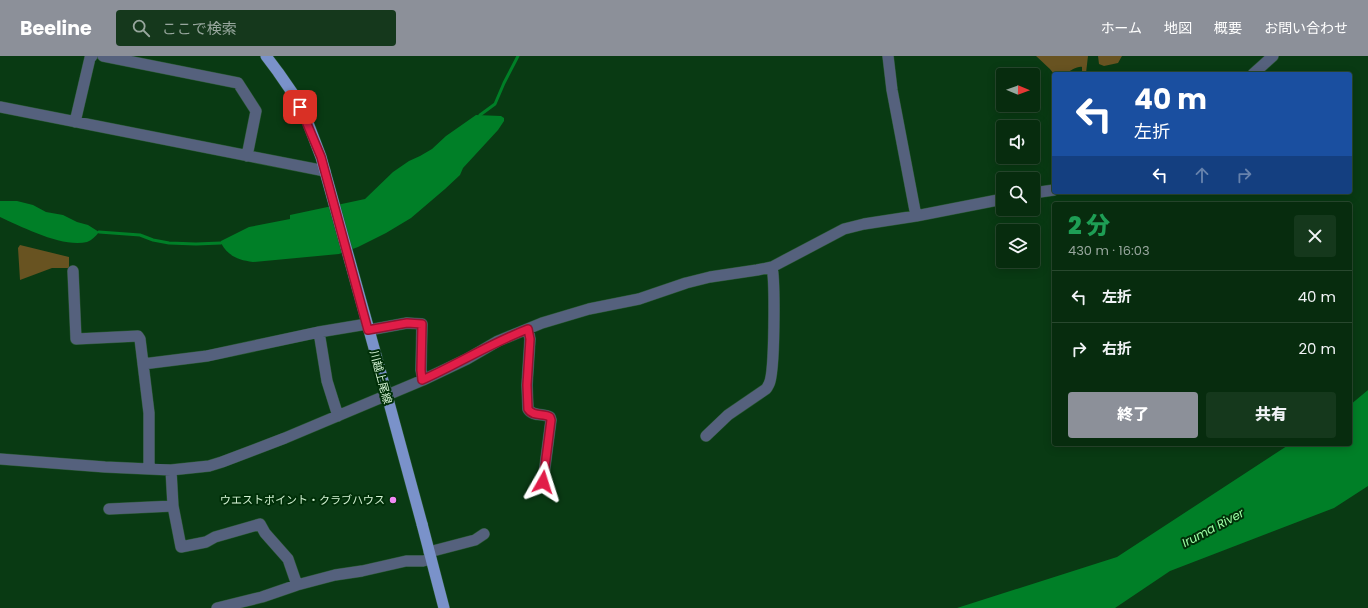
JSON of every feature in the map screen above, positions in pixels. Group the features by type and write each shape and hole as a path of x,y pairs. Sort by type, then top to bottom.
{"main road":[{"name":"川越上尾線","path":"266,56 296,98 305,116 325,171 444,608"}],"street":[{"path":"75,122 90,58 92,56"},
{"path":"103,56 238,82 256,111 247,156"},
{"path":"888,56 892,90 916,216"},
{"path":"1255,72 1273,56"},
{"path":"0,107 325,171"},
{"path":"1040,192 1052,190"},
{"path":"0,459 171,470 209,466 285,438 338,416 467,359 498,341 567,315 640,299 686,283 710,277 757,270 772,266 844,229 864,224 916,216 996,200"},
{"path":"706,436 728,415 766,389 770,384 773,358 772,266"},
{"path":"74,271 76,339 138,336 140,338 149,413 149,469"},
{"path":"143,364 207,356 319,332 407,323 422,324 422,380"},
{"path":"528,329 530,339 527,385 528,409 533,414 547,416 550,417 551,420 543,482"},
{"path":"319,332 327,381 338,416"},
{"path":"171,470 173,506 181,547 206,542 215,537 260,524 265,533 288,559 297,585"},
{"path":"109,509 173,506"},
{"path":"217,608 262,597 297,585 335,575 362,571 406,561 431,560 475,540 484,534"}],"shaded area":[{"path":"1036,56 1088,56 1086,72 1082,72 1082,67 1069,72 1052,72"},
{"path":"1098,56 1122,56 1118,63 1104,66 1099,64"},
{"path":"20,245 69,257 69,268 52,268 20,280 18,248"}],"water":[{"path":"476,115 501,116 504,118 504,121 498,130 463,168 460,175 411,218 386,233 358,247 339,254 253,262 234,257 221,243 221,241 249,227 290,219 290,215 365,199 393,172 409,161 432,149 446,136"},
{"path":"0,201 17,201 33,205 46,212 63,215 77,222 88,225 99,232 94,238 87,242 77,243 66,242 43,236 0,217"},
{"name":"Iruma River","path":"1368,390 1368,486 1334,508 1170,571 1115,608 957,608 1117,557 1287,446 1352,446 1352,403"}],"waterway":[{"path":"480,115 495,104 518,56"},
{"path":"99,232 140,235 153,240 169,243 221,243"}],"place":[{"name":"ウエストポイント・クラブハウス","path":"393,500"}],"route":[{"path":"300,107 321,157 368,330 407,323 422,324 422,380 467,359 498,341 528,329 530,339 527,385 528,409 533,414 550,417 551,420 543,482"}]}
